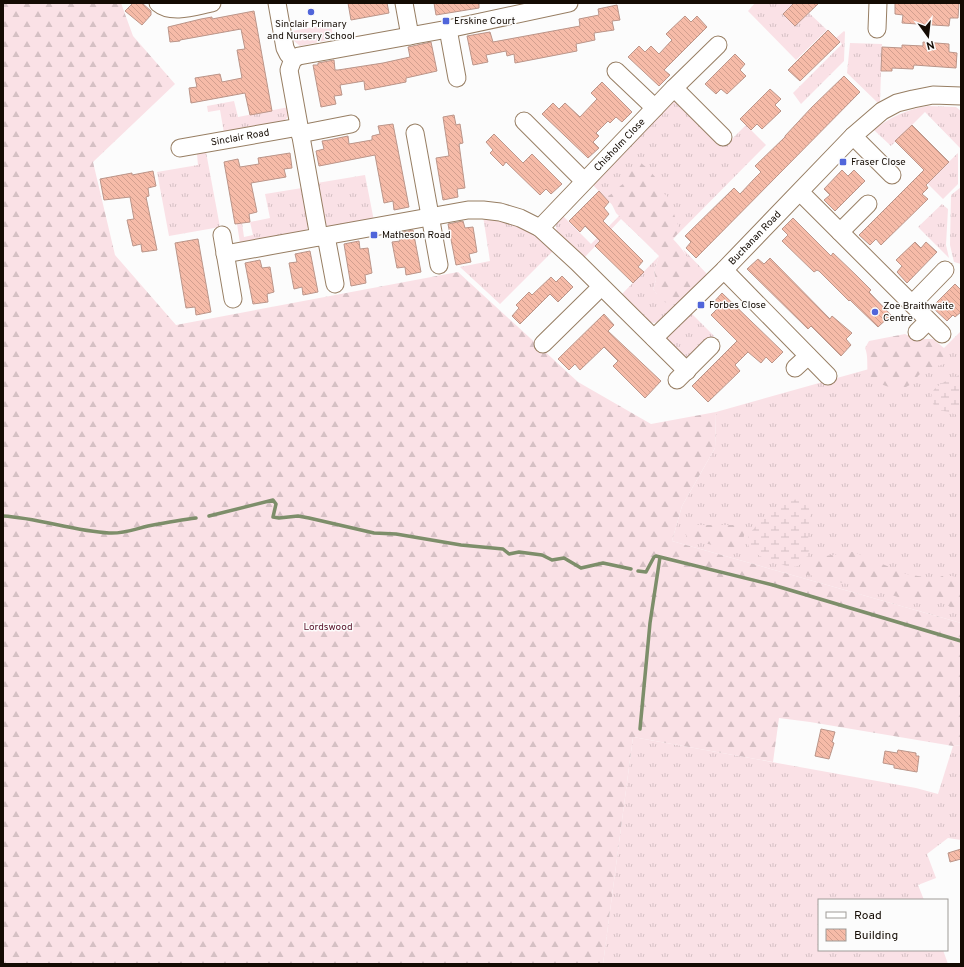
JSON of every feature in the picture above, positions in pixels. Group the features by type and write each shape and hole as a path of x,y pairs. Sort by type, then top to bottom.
{"street":[{"path":"158,3 163,8 172,9 212,3"},
{"path":"277,3 285,48 293,60"},
{"path":"404,3 410,36"},
{"path":"334,284 322,237 289,70 293,60 299,56 448,29 569,3"},
{"path":"877,29 878,3"},
{"path":"448,29 457,78"},
{"name":"Chisholm Close","path":"540,228 674,88 718,45"},
{"path":"616,71 655,108"},
{"path":"674,88 723,137"},
{"name":"Buchanan Road","path":"654,338 724,270 853,136 882,111 897,103 933,95 961,96"},
{"path":"524,121 584,181"},
{"name":"Sinclair Road","path":"180,148 351,124"},
{"path":"415,132 439,265"},
{"path":"853,136 892,175"},
{"path":"800,192 912,304 922,326 942,334"},
{"path":"840,232 868,204"},
{"path":"225,254 468,210 500,212 520,218 540,228 654,338 682,376 712,346"},
{"path":"222,235 233,299"},
{"path":"724,270 828,376"},
{"path":"912,304 945,270"},
{"path":"543,344 601,287"},
{"path":"795,368 808,356"}],"green space":[{"name":"Lordswood","path":"3,3 121,3 133,36 175,84 93,162 115,255 176,325 458,272 578,382 651,424 716,412 715,448 682,506 672,541 961,623 961,745 953,746 779,718 773,762 633,737 603,964 3,964"},
{"path":"755,3 794,3 783,14 795,26 809,13 827,30 796,60 748,11"},
{"path":"331,24 333,36 329,40 300,46 294,41 292,31"},
{"path":"844,31 844,61 801,104 793,93 842,44 836,38"},
{"path":"850,43 882,44 880,102 878,103 847,73"},
{"path":"673,99 680,100 725,146 746,125 766,145 658,254 621,219 584,258 557,232 555,222 562,215 591,244 621,214 591,183"},
{"path":"234,101 238,117 289,107 289,114 283,122 224,133 220,110 208,112 207,106"},
{"path":"928,106 956,107 961,111 960,148 925,112 891,146 874,130 886,121 900,114 913,109"},
{"path":"206,152 220,227 169,236 157,172 198,165 197,154"},
{"path":"958,153 958,184 943,199 927,183"},
{"path":"640,162 656,178 660,190 671,200 680,231 673,239 689,260 693,273 693,280 690,289 670,304 662,301 653,289 656,280 654,271 659,256 616,213 608,196 625,183 630,170"},
{"path":"365,175 374,221 331,228 327,226 324,221 317,183"},
{"path":"961,187 961,264 954,262 950,245 951,195"},
{"path":"302,188 308,226 307,229 303,232 240,243 237,224 242,223 244,237 253,235 250,222 270,218 265,194"},
{"path":"942,204 948,209 946,245 949,258 918,227"},
{"path":"483,216 520,224 542,238 554,250 500,304 460,267 490,261"},
{"path":"683,249 707,274 661,321 654,323 649,322 622,294 659,256 654,271 656,280 653,289 657,294 687,258"},
{"path":"688,310 714,336 696,355 681,358 666,339 667,333"},
{"path":"961,331 961,623 672,541 682,506 715,448 716,412 944,348"},
{"path":"905,334 916,339 933,339 944,348 944,364 931,368 920,374 907,387 898,389 880,384 872,384 868,375 865,348 869,341"},
{"path":"961,374 961,417 949,412 937,410 931,396 933,391 942,383"},
{"path":"804,498 810,502 811,510 808,528 809,549 805,560 796,567 788,567 759,556 753,551 749,546 748,541 750,534 755,527 775,508 782,504"},
{"path":"695,525 733,525 745,527 744,537 740,546 735,551 689,539 686,535 687,529"},
{"path":"844,551 854,552 906,574 936,579 942,576 952,576 961,579 961,615 943,602 931,597 922,600 904,599 817,576 805,575 803,569 812,557 835,555"},
{"path":"633,737 916,788 938,794 953,746 961,745 961,840 948,838 927,854 936,878 918,885 924,899 818,899 818,951 943,951 948,964 603,964"}],"building":[{"path":"133,3 142,3 151,11 151,15 142,25 125,11"},
{"path":"348,3 387,3 389,13 351,20"},
{"path":"434,3 479,3 479,8 436,15"},
{"path":"794,3 819,3 795,26 783,14"},
{"path":"895,3 959,3 958,18 950,18 949,26 902,23 903,15 895,14"},
{"path":"617,5 620,20 612,21 614,30 594,33 595,40 576,44 577,51 515,63 514,54 507,56 506,51 486,55 488,62 473,65 467,36 490,32 493,42 580,26 579,19 599,15 598,9"},
{"path":"254,11 272,111 250,115 245,93 191,103 189,88 197,87 195,78 220,74 222,82 242,78 237,50 245,49 241,29 170,42 168,27 201,19 212,17 212,19"},
{"path":"685,16 691,22 697,16 707,27 664,70 670,75 659,86 628,57 639,46 645,52 651,46 659,54 672,40 666,34"},
{"path":"828,30 840,42 800,81 788,70"},
{"path":"431,42 437,71 406,78 406,82 365,90 364,81 340,85 342,95 334,96 336,104 321,107 313,65 334,60 335,70 338,70 383,63 410,57 408,47"},
{"path":"923,42 949,44 949,52 957,53 956,68 914,65 913,69 892,68 892,71 881,71 882,47 902,48 902,45 923,46"},
{"path":"735,54 745,64 740,70 746,76 727,94 721,89 716,94 705,84"},
{"path":"844,76 860,92 696,258 686,248 691,242 685,236 734,188 740,194 761,172 755,166"},
{"path":"602,82 632,112 622,122 616,117 610,123 608,121 596,133 599,136 593,142 599,148 588,158 542,114 553,103 559,109 565,103 580,117 597,99 591,93"},
{"path":"770,89 781,99 775,105 781,111 762,129 757,124 751,130 740,119"},
{"path":"454,115 456,125 460,124 463,143 459,144 465,188 457,189 458,197 443,200 436,158 449,156 443,117"},
{"path":"393,124 409,207 394,210 393,201 384,203 375,155 319,166 316,151 324,149 322,141 348,136 349,144 372,140 372,136 380,134 378,126"},
{"path":"912,125 949,162 926,185 928,188 922,194 928,199 881,245 876,239 870,245 859,235 924,170 895,141"},
{"path":"494,134 523,163 532,154 562,184 551,194 546,189 540,195 506,162 503,166 490,153 493,150 486,142"},
{"path":"290,153 292,168 284,169 286,177 251,183 257,212 249,214 250,222 235,224 224,162 238,159 240,167 259,164 258,158"},
{"path":"842,170 848,176 854,170 865,181 835,211 824,200 830,195 824,189"},
{"path":"153,171 156,186 148,188 149,196 146,197 157,250 142,252 141,244 133,246 127,220 134,219 130,197 104,200 100,179"},
{"path":"599,191 609,202 604,208 609,214 603,221 643,261 638,267 644,272 633,283 595,246 600,241 585,226 580,232 569,221"},
{"path":"793,218 831,256 833,253 856,275 871,290 869,292 891,315 878,327 819,271 817,270 814,272 782,241 788,235 782,229"},
{"path":"463,221 465,228 473,227 477,252 469,254 471,262 456,265 448,224"},
{"path":"413,230 421,272 406,275 405,267 397,268 392,242 400,241 398,233"},
{"path":"198,239 211,312 196,315 195,307 186,308 175,243"},
{"path":"359,241 360,249 368,248 372,273 365,275 366,283 351,286 344,244"},
{"path":"915,242 921,248 926,242 937,252 907,283 897,272 902,266 896,260"},
{"path":"310,251 318,292 303,295 302,287 294,289 289,263 297,262 295,254"},
{"path":"770,258 830,319 832,316 852,333 846,339 851,345 841,356 811,326 808,329 747,269 758,259 764,264"},
{"path":"260,260 262,268 270,267 274,292 267,294 268,302 253,304 245,263"},
{"path":"562,276 573,287 558,302 550,294 520,324 512,316 519,308 516,305 529,292 532,295 551,277 556,282"},
{"path":"955,284 961,290 961,312 955,317 953,315 947,321 932,307"},
{"path":"722,293 783,352 772,363 766,357 761,363 748,352 735,365 740,371 708,402 692,386 737,341 711,315 717,309 712,304"},
{"path":"604,314 614,325 608,331 661,381 645,398 613,366 618,361 604,347 580,370 575,364 569,370 558,359"},
{"path":"821,729 835,732 832,742 834,743 829,759 815,756"},
{"path":"898,750 916,753 916,756 919,756 917,772 894,768 894,765 883,763 885,751 897,753"},
{"path":"961,849 961,859 950,862 948,853"}],"waterway":[{"path":"209,516 273,500 276,504 273,517 279,518 298,516 374,533 396,534 461,545 503,549 509,554 519,552 542,555 552,560 564,558 581,568 603,563 631,569"},
{"path":"3,516 30,519 82,530 114,533 196,518"},
{"path":"638,571 646,572 656,556 773,585 961,641"},
{"path":"640,729 650,623 660,557"}],"place":[{"name":"Sinclair Primary and Nursery School","path":"311,12"},
{"name":"Erskine Court","path":"446,21"},
{"name":"Fraser Close","path":"843,162"},
{"name":"Matheson Road","path":"374,235"},
{"name":"Forbes Close","path":"701,305"},
{"name":"Zoe Braithwaite Centre","path":"875,312"}]}
